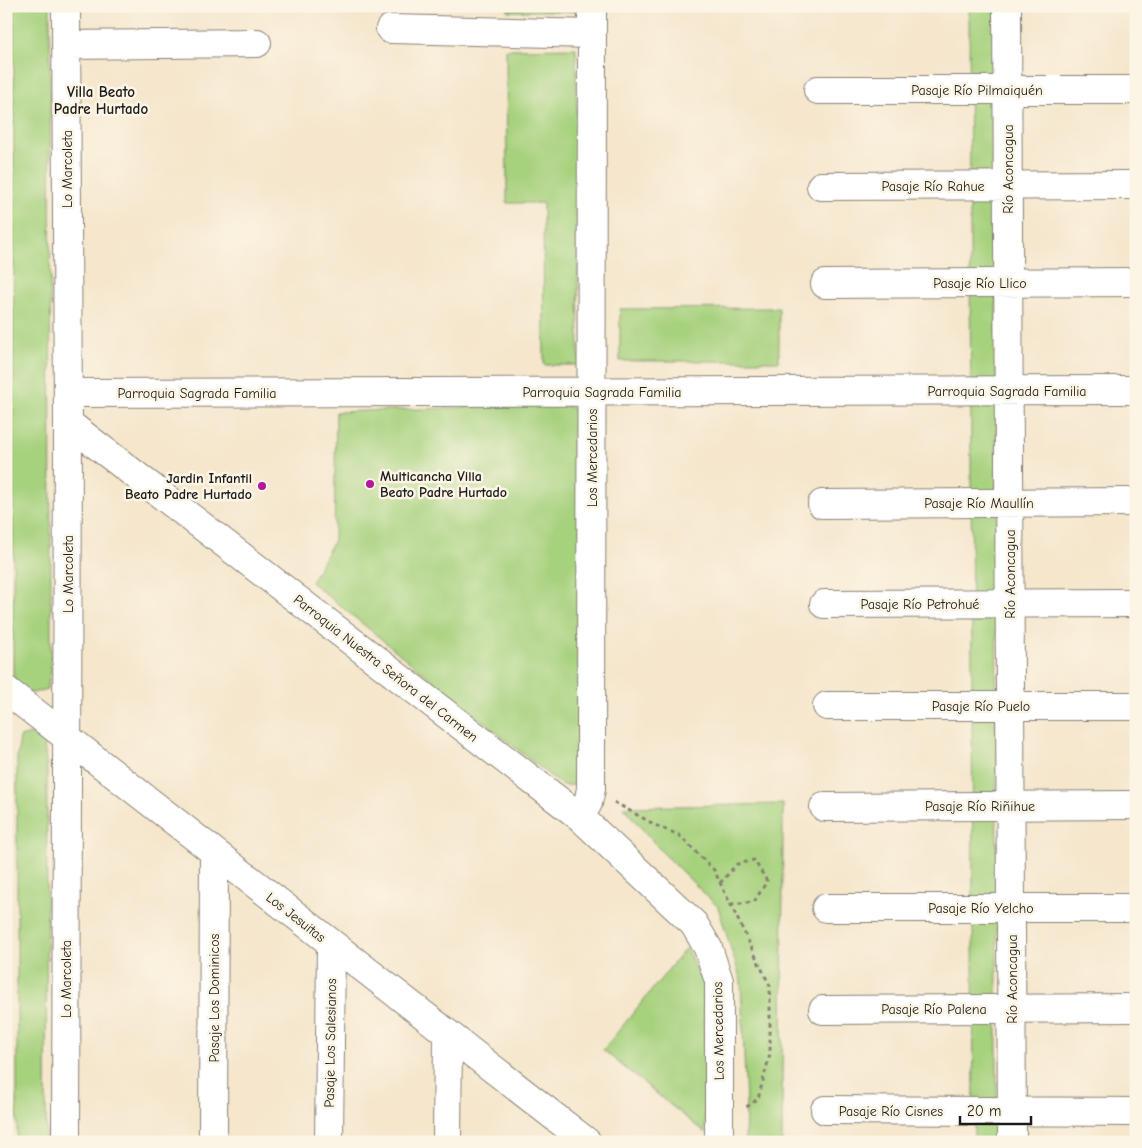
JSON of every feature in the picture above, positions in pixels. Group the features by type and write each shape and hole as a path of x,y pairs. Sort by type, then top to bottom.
{"street":[{"name":"Lo Marcoleta","path":"66,6 68,393 66,1142"},
{"name":"Los Mercedarios","path":"580,817 588,802 591,789 592,6"},
{"name":"Río Aconcagua","path":"1007,6 1012,1142"},
{"path":"390,29 592,34"},
{"path":"66,45 257,43"},
{"name":"Pasaje Río Pilmaiquén","path":"818,90 1136,90"},
{"name":"Pasaje Río Rahue","path":"821,186 1136,185"},
{"name":"Pasaje Río Llico","path":"825,284 1136,282"},
{"name":"Parroquia Sagrada Familia","path":"68,393 1136,390"},
{"name":"Parroquia Nuestra Señora del Carmen","path":"68,423 580,817 694,924"},
{"name":"Pasaje Río Maullín","path":"822,504 1136,502"},
{"name":"Pasaje Río Petrohué","path":"824,604 1136,603"},
{"name":"Los Jesuitas","path":"6,690 448,1034 565,1133 587,1142"},
{"name":"Pasaje Río Puelo","path":"827,706 1136,706"},
{"name":"Pasaje Río Riñihue","path":"824,807 1136,805"},
{"name":"Pasaje Los Dominicos","path":"213,1142 214,853"},
{"name":"Pasaje Río Yelcho","path":"826,908 1136,908"},
{"name":"Los Mercedarios","path":"694,924 708,948 719,981 719,1142"},
{"name":"Pasaje Los Salesianos","path":"329,1142 331,944"},
{"name":"Pasaje Río Palena","path":"823,1010 1136,1008"},
{"path":"447,1142 448,1034"},
{"name":"Pasaje Río Cisnes","path":"825,1110 1136,1112"}],"path":[{"path":"720,883 737,864 754,860 767,881 754,902 730,904"}],"green space":[{"path":"14,6 50,6 51,672 47,689 33,693 21,692 13,675"},
{"path":"508,6 577,6 577,11 508,11"},
{"path":"969,6 996,6 997,1142 974,1142"},
{"path":"576,48 579,365 544,365 543,203 507,203 506,49"},
{"path":"779,308 779,361 620,361 620,309"},
{"path":"561,404 572,408 581,415 582,776 575,784 570,786 560,784 311,582 334,540 336,412"},
{"path":"31,734 44,744 47,772 46,1142 17,1142 17,758 20,737"},
{"path":"783,804 782,1142 745,1142 746,1104 741,981 718,907 663,853 623,807"},
{"path":"686,948 704,984 705,1133 603,1050"}],"place":[{"name":"Multicancha Villa Beato Padre Hurtado","path":"370,484"},
{"name":"Jardin Infantil Beato Padre Hurtado","path":"262,486"}],"district":[{"name":"Villa Beato Padre Hurtado","path":"101,100"}]}
